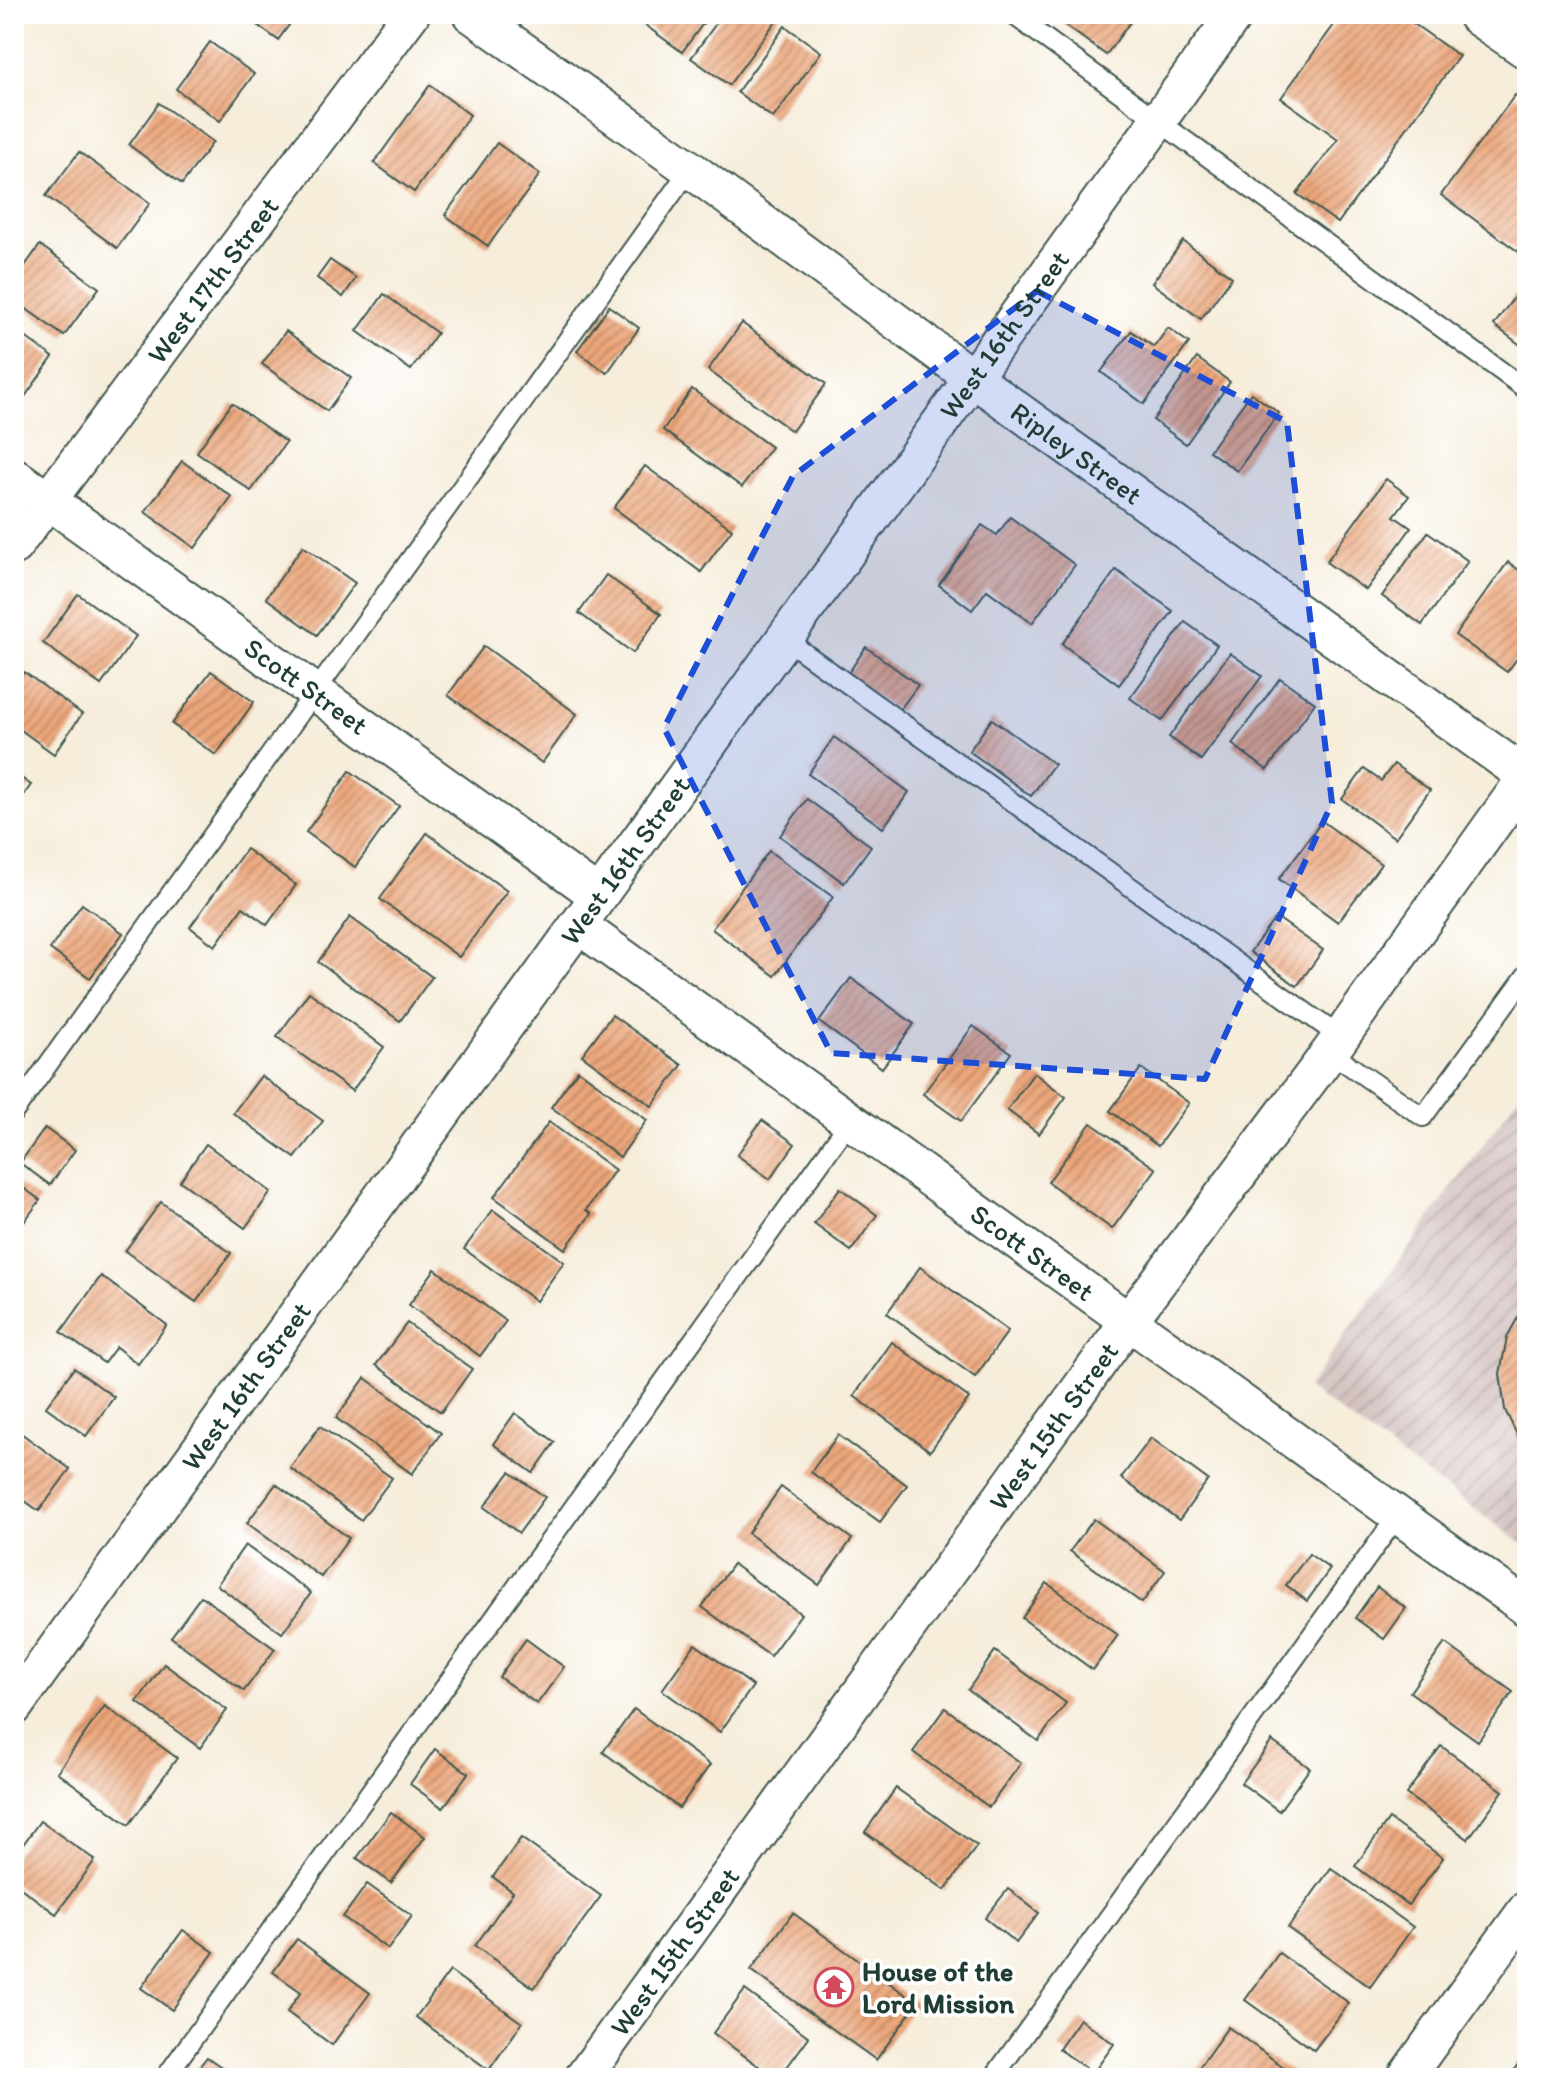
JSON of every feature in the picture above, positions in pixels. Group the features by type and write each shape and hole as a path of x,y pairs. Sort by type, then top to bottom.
{"highway":[{"path":"1480,14 1527,46"}],"street":[{"name":"West 17th Street","path":"14,546 411,14"},
{"name":"Ripley Street","path":"471,14 690,169 974,379 1527,777"},
{"name":"West 16th Street","path":"14,1707 1235,14"},
{"name":"Scott Street","path":"14,476 599,896"},
{"name":"West 15th Street","path":"583,2078 1128,1322 1335,1044 1527,777"},
{"name":"Scott Street","path":"578,925 1527,1608"},
{"path":"1405,2078 1527,1909"}],"lane":[{"path":"1012,14 1527,390"},
{"path":"14,1112 690,169"},
{"path":"785,639 1335,1044 1423,1117 1527,974"},
{"path":"165,2078 850,1121"},
{"path":"993,2078 1398,1515"}],"highlighted area":[{"path":"1037,291 1287,422 1332,803 1205,1079 831,1053 664,728 793,476"}],"shaded area":[{"path":"1527,1084 1527,1547 1307,1388"}],"building":[{"path":"242,14 297,14 278,40"},
{"path":"653,14 710,14 682,52 645,25"},
{"path":"723,14 781,14 729,85 691,58"},
{"path":"1050,14 1136,14 1106,55"},
{"path":"1342,14 1400,14 1459,56 1338,223 1297,194 1338,139 1281,98"},
{"path":"785,26 821,52 773,118 737,92"},
{"path":"210,42 254,74 220,121 176,89"},
{"path":"430,85 470,115 414,192 374,163"},
{"path":"1515,95 1527,103 1527,258 1441,195"},
{"path":"159,103 213,142 182,184 129,145"},
{"path":"497,143 540,174 488,246 445,215"},
{"path":"79,152 150,203 117,248 46,196"},
{"path":"1183,241 1232,277 1201,319 1152,283"},
{"path":"40,245 99,288 64,336 14,300 14,281"},
{"path":"330,260 356,278 343,297 317,278"},
{"path":"1527,279 1527,350 1494,325"},
{"path":"384,294 437,333 411,370 357,331"},
{"path":"609,306 639,328 607,373 577,351"},
{"path":"742,323 826,384 792,431 708,370"},
{"path":"1168,328 1189,343 1144,404 1101,372 1131,331 1154,347"},
{"path":"14,329 53,357 14,412"},
{"path":"286,331 351,378 327,411 262,364"},
{"path":"1197,358 1230,382 1186,444 1153,420"},
{"path":"692,389 771,447 742,487 663,430"},
{"path":"1251,393 1279,413 1237,471 1209,451"},
{"path":"232,403 286,442 251,491 197,452"},
{"path":"182,461 232,497 195,548 145,512"},
{"path":"645,466 732,529 701,572 614,508"},
{"path":"1386,479 1409,496 1394,516 1411,528 1366,590 1326,562"},
{"path":"1010,517 1075,565 1032,623 987,590 972,610 939,585 982,525 997,535"},
{"path":"1428,532 1468,561 1422,625 1382,596"},
{"path":"303,546 355,583 317,635 266,598"},
{"path":"1508,562 1527,576 1527,645 1507,672 1455,635"},
{"path":"1116,570 1173,611 1119,685 1062,644"},
{"path":"606,575 661,614 633,653 579,613"},
{"path":"78,594 136,636 101,685 43,643"},
{"path":"1185,622 1217,645 1162,721 1130,698"},
{"path":"484,646 577,714 542,763 448,695"},
{"path":"866,647 918,685 898,712 847,675"},
{"path":"1230,653 1262,676 1201,760 1169,737"},
{"path":"211,671 254,702 216,755 172,724"},
{"path":"24,672 82,714 54,754 14,725 14,686"},
{"path":"1280,678 1315,703 1267,770 1232,744"},
{"path":"992,719 1054,764 1031,796 969,751"},
{"path":"834,737 909,792 883,828 808,774"},
{"path":"1394,764 1430,790 1395,838 1342,799 1364,769 1381,781"},
{"path":"350,771 399,806 355,867 306,832"},
{"path":"14,773 31,785 14,808"},
{"path":"807,799 871,846 844,883 780,836"},
{"path":"1322,821 1381,864 1338,922 1279,879"},
{"path":"427,833 507,891 459,957 380,899"},
{"path":"246,849 296,885 267,925 243,907 215,946 190,927"},
{"path":"769,851 833,897 775,976 712,929"},
{"path":"82,904 123,933 90,978 50,949"},
{"path":"350,917 432,977 400,1021 318,962"},
{"path":"1276,917 1323,950 1297,986 1250,952"},
{"path":"851,978 914,1024 882,1068 819,1022"},
{"path":"309,992 384,1047 352,1091 277,1037"},
{"path":"612,1015 682,1065 652,1106 582,1055"},
{"path":"973,1026 1011,1053 961,1121 923,1094"},
{"path":"1141,1068 1189,1103 1158,1146 1110,1111"},
{"path":"578,1070 647,1120 620,1157 551,1107"},
{"path":"1034,1073 1066,1097 1039,1134 1007,1110"},
{"path":"261,1076 323,1121 295,1158 233,1113"},
{"path":"762,1120 795,1144 770,1179 737,1155"},
{"path":"549,1122 615,1170 586,1210 591,1214 565,1249 494,1197"},
{"path":"1091,1123 1156,1169 1112,1229 1048,1182"},
{"path":"45,1128 75,1150 50,1185 20,1163"},
{"path":"206,1144 271,1192 245,1228 180,1181"},
{"path":"14,1181 40,1200 14,1236"},
{"path":"840,1188 877,1215 851,1251 814,1224"},
{"path":"161,1202 231,1253 196,1302 125,1251"},
{"path":"493,1210 564,1262 536,1301 464,1249"},
{"path":"920,1267 1008,1331 975,1377 887,1313"},
{"path":"435,1269 506,1321 480,1356 409,1305"},
{"path":"101,1276 167,1325 138,1364 116,1347 104,1363 61,1332"},
{"path":"1527,1301 1527,1450 1505,1410 1500,1374 1507,1337"},
{"path":"407,1323 472,1369 441,1412 376,1365"},
{"path":"892,1342 969,1398 930,1451 854,1396"},
{"path":"74,1368 114,1397 86,1436 46,1407"},
{"path":"365,1378 441,1433 412,1474 336,1418"},
{"path":"515,1413 555,1442 533,1473 493,1444"},
{"path":"320,1426 392,1478 361,1520 290,1468"},
{"path":"14,1428 70,1469 39,1511 14,1493"},
{"path":"838,1435 907,1485 880,1522 811,1472"},
{"path":"1151,1438 1208,1480 1179,1520 1121,1478"},
{"path":"510,1472 545,1497 519,1533 484,1507"},
{"path":"276,1484 349,1538 321,1577 247,1523"},
{"path":"781,1487 852,1539 819,1585 748,1533"},
{"path":"1094,1519 1165,1571 1142,1603 1070,1551"},
{"path":"245,1545 311,1593 282,1633 217,1585"},
{"path":"1309,1554 1330,1569 1307,1601 1286,1585"},
{"path":"733,1564 801,1614 770,1656 702,1607"},
{"path":"1047,1583 1118,1635 1093,1670 1022,1618"},
{"path":"1377,1587 1406,1608 1384,1639 1355,1618"},
{"path":"201,1596 275,1649 244,1691 171,1637"},
{"path":"526,1639 564,1667 537,1704 499,1677"},
{"path":"1445,1643 1513,1692 1478,1741 1410,1692"},
{"path":"695,1644 753,1686 720,1732 662,1690"},
{"path":"995,1651 1066,1703 1038,1741 968,1690"},
{"path":"164,1664 227,1710 200,1748 137,1702"},
{"path":"105,1706 177,1758 129,1825 57,1772"},
{"path":"945,1708 1021,1763 989,1807 913,1752"},
{"path":"634,1709 710,1765 679,1808 603,1752"},
{"path":"1272,1741 1310,1768 1279,1811 1241,1783"},
{"path":"1441,1746 1503,1791 1468,1839 1406,1794"},
{"path":"435,1749 468,1773 443,1808 410,1784"},
{"path":"896,1788 977,1846 945,1890 865,1832"},
{"path":"391,1812 425,1837 391,1883 357,1858"},
{"path":"1389,1819 1443,1858 1408,1905 1355,1866"},
{"path":"40,1821 95,1860 56,1914 14,1883 14,1857"},
{"path":"521,1838 601,1896 534,1988 475,1946 513,1892 493,1877"},
{"path":"1331,1868 1413,1927 1370,1987 1288,1928"},
{"path":"367,1884 412,1916 388,1949 343,1917"},
{"path":"1008,1889 1039,1913 1016,1943 985,1918"},
{"name":"House of the Lord Mission","path":"793,1913 917,2003 876,2060 751,1970"},
{"path":"183,1930 214,1952 172,2010 141,1988"},
{"path":"297,1939 370,1993 332,2045 287,2012 301,1992 273,1972"},
{"path":"1279,1953 1349,2003 1314,2050 1245,2000"},
{"path":"450,1971 522,2023 489,2070 416,2017"},
{"path":"745,1990 809,2037 779,2078 713,2033"},
{"path":"1080,2019 1114,2044 1093,2073 1059,2049"},
{"path":"1228,2027 1299,2078 1202,2078 1195,2073"},
{"path":"1527,2052 1527,2078 1508,2078"},
{"path":"207,2057 237,2078 215,2078 199,2067"}],"place":[{"name":"House of the Lord Mission","path":"834,1987"}]}
